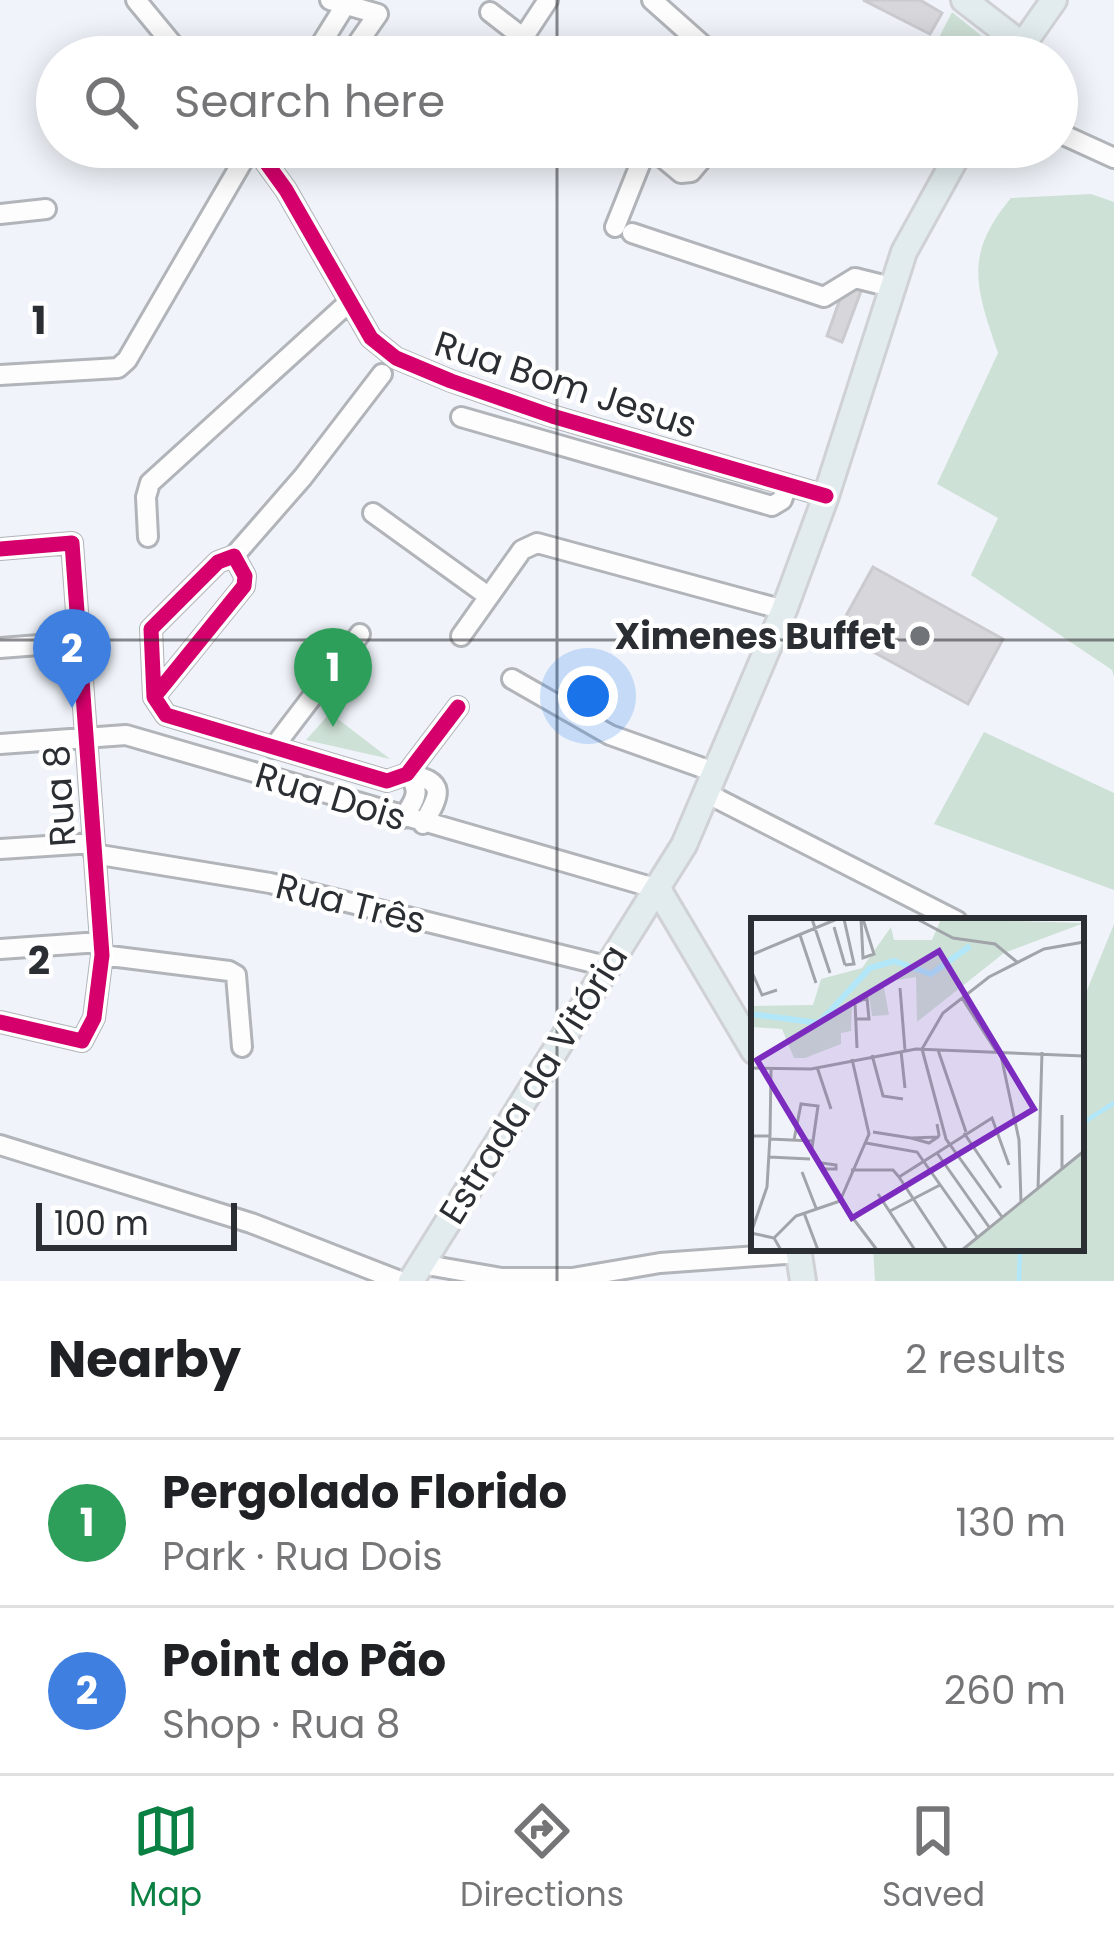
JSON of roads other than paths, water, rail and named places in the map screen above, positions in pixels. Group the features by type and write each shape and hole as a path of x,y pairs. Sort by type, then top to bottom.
{"main road":[{"path":"964,0 1002,36"},
{"path":"1027,36 1054,0"},
{"name":"Estrada da Vitória","path":"416,1272 606,966 657,904 784,610 904,252 950,168"},
{"path":"657,904 751,1046"},
{"path":"798,1251 803,1281"}],"street":[{"path":"136,0 166,36"},
{"path":"524,36 548,0"},
{"path":"652,0 692,36"},
{"path":"323,36 338,2 378,14 363,36"},
{"path":"490,12 520,36"},
{"path":"1078,142 1114,158"},
{"path":"0,375 118,368 127,361 241,168"},
{"name":"Rua Bom Jesus","path":"269,168 286,190 347,303 375,343 396,358 451,381 826,496"},
{"path":"642,168 624,230 824,297 855,278 891,287"},
{"path":"0,214 46,209"},
{"path":"148,537 149,484 347,303"},
{"path":"382,374 303,477 234,556 218,562 151,628 154,697 166,715 393,781 407,774 458,707"},
{"path":"461,417 772,506 782,500 787,486"},
{"path":"373,513 488,596"},
{"name":"Rua 8","path":"0,549 72,543 101,949 94,1018 82,1041 0,1022"},
{"path":"461,636 522,550 537,543 784,610"},
{"path":"154,697 244,586 245,576 234,556"},
{"path":"273,748 359,634"},
{"path":"0,648 78,642"},
{"path":"512,680 610,735 712,783 952,918"},
{"name":"Rua Dois","path":"0,744 126,735 413,821 657,904"},
{"path":"407,774 417,793 413,821"},
{"name":"Rua Três","path":"0,848 94,849 270,883 606,966"},
{"path":"0,949 101,949 229,971 236,975 242,1047"},
{"path":"0,1145 251,1223 400,1281"},
{"path":"416,1272 572,1278 786,1251"}],"waterway":[{"path":"1084,1122 1114,1103"},
{"path":"1019,1281 1020,1251"}],"place":[{"name":"Ximenes Buffet","path":"920,636"},
{"name":"Point do Pão","path":"72,708"},
{"name":"Pergolado Florido","path":"333,727"}]}
